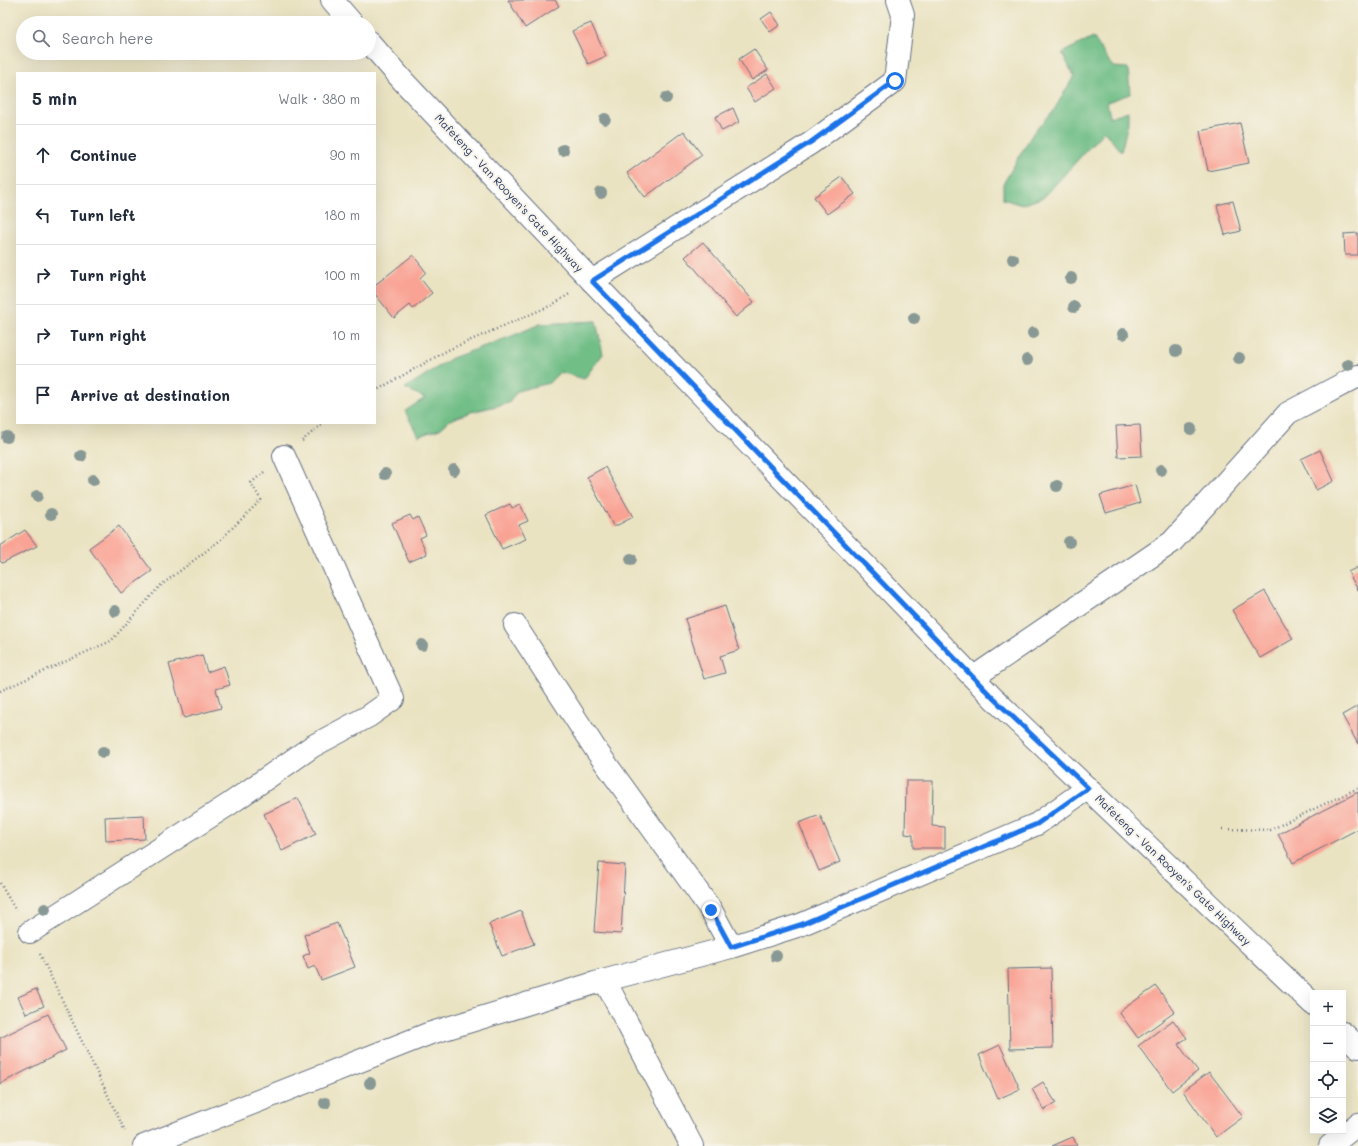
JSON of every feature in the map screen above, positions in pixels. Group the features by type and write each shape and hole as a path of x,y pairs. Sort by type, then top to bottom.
{"street":[{"path":"332,0 346,16"},
{"path":"592,281 811,142 895,81 903,15 898,0"},
{"name":"Mafeteng - Van Rooyen's Gate Highway","path":"376,50 409,88 592,281 994,699 1310,1001"},
{"path":"974,677 1172,542 1288,413 1358,376"},
{"path":"30,932 228,806 313,746 369,716 393,700 284,456"},
{"path":"515,625 596,750 711,910 731,947"},
{"path":"145,1142 428,1034 605,981 731,947 800,925 1037,824 1088,788"},
{"path":"605,981 692,1146"},
{"path":"1346,1036 1358,1047"},
{"path":"1330,1146 1358,1124"}],"path":[{"path":"376,390 448,350 552,305 592,281"},
{"path":"0,691 111,641 160,586 218,542 261,500 251,483 322,424"},
{"path":"1222,830 1270,830 1358,788"},
{"path":"0,883 10,902 30,932 145,1142"}],"green space":[{"path":"1093,37 1113,67 1128,68 1130,94 1107,102 1110,117 1128,111 1128,123 1121,152 1104,131 1044,197 1022,205 1003,199 1003,184 1033,133 1054,110 1074,76 1062,53"},
{"path":"596,321 603,354 584,379 560,372 549,383 517,391 509,403 471,412 450,420 440,429 418,436 405,411 425,398 405,388 452,358 540,324"}],"building":[{"path":"508,0 555,0 559,6 525,28"},
{"path":"771,12 780,25 770,32 761,19"},
{"path":"591,23 606,56 588,64 572,31"},
{"path":"754,49 768,70 752,80 739,59"},
{"path":"767,74 776,88 755,102 746,88"},
{"path":"733,108 739,122 722,131 715,117"},
{"path":"1240,123 1249,163 1208,171 1200,131"},
{"path":"684,131 702,155 645,197 627,173"},
{"path":"842,177 855,194 827,214 814,197"},
{"path":"1233,201 1241,231 1225,235 1217,205"},
{"path":"1358,233 1358,255 1345,255 1344,234"},
{"path":"703,242 754,302 736,317 685,257"},
{"path":"413,255 426,272 420,278 432,293 413,309 410,305 394,318 376,295 376,284"},
{"path":"1140,425 1142,456 1118,457 1116,426"},
{"path":"1320,450 1334,481 1316,490 1301,459"},
{"path":"605,467 633,517 614,527 587,477"},
{"path":"1135,485 1140,503 1106,513 1100,495"},
{"path":"510,504 512,508 520,504 528,521 519,525 526,539 502,549 486,515"},
{"path":"410,515 413,520 418,517 426,535 420,538 427,554 409,562 392,523"},
{"path":"119,526 152,571 121,593 89,548"},
{"path":"25,530 37,546 2,563 0,561 0,546"},
{"path":"1358,567 1358,590 1348,572"},
{"path":"1265,591 1293,639 1260,658 1232,610"},
{"path":"725,606 739,650 720,656 725,673 704,679 685,619"},
{"path":"202,655 207,672 224,666 230,685 216,689 221,708 184,718 169,664"},
{"path":"1358,706 1358,744 1342,715"},
{"path":"906,781 933,781 932,826 945,827 945,848 913,848 913,835 905,834"},
{"path":"1358,792 1358,829 1293,863 1278,834"},
{"path":"298,798 316,834 282,851 264,814"},
{"path":"144,815 145,839 106,841 105,817"},
{"path":"820,815 840,862 819,871 799,823"},
{"path":"599,863 625,865 621,934 594,932"},
{"path":"521,911 534,944 502,956 489,924"},
{"path":"337,923 355,967 321,980 315,966 308,969 303,956 310,953 304,935"},
{"path":"1051,968 1053,1048 1010,1049 1008,969"},
{"path":"1156,986 1175,1012 1138,1038 1119,1012"},
{"path":"36,989 44,1006 26,1014 18,997"},
{"path":"48,1014 66,1050 0,1084 0,1038"},
{"path":"1173,1020 1187,1038 1178,1044 1198,1071 1172,1091 1138,1046"},
{"path":"1000,1045 1020,1089 998,1099 979,1055"},
{"path":"1209,1072 1243,1117 1216,1137 1183,1091"},
{"path":"1043,1082 1056,1103 1044,1110 1032,1089"},
{"path":"1073,1137 1077,1146 1052,1146"}],"route":[{"path":"711,910 731,947 800,925 1037,824 1088,788 994,699 592,281 811,142 895,81"}]}
